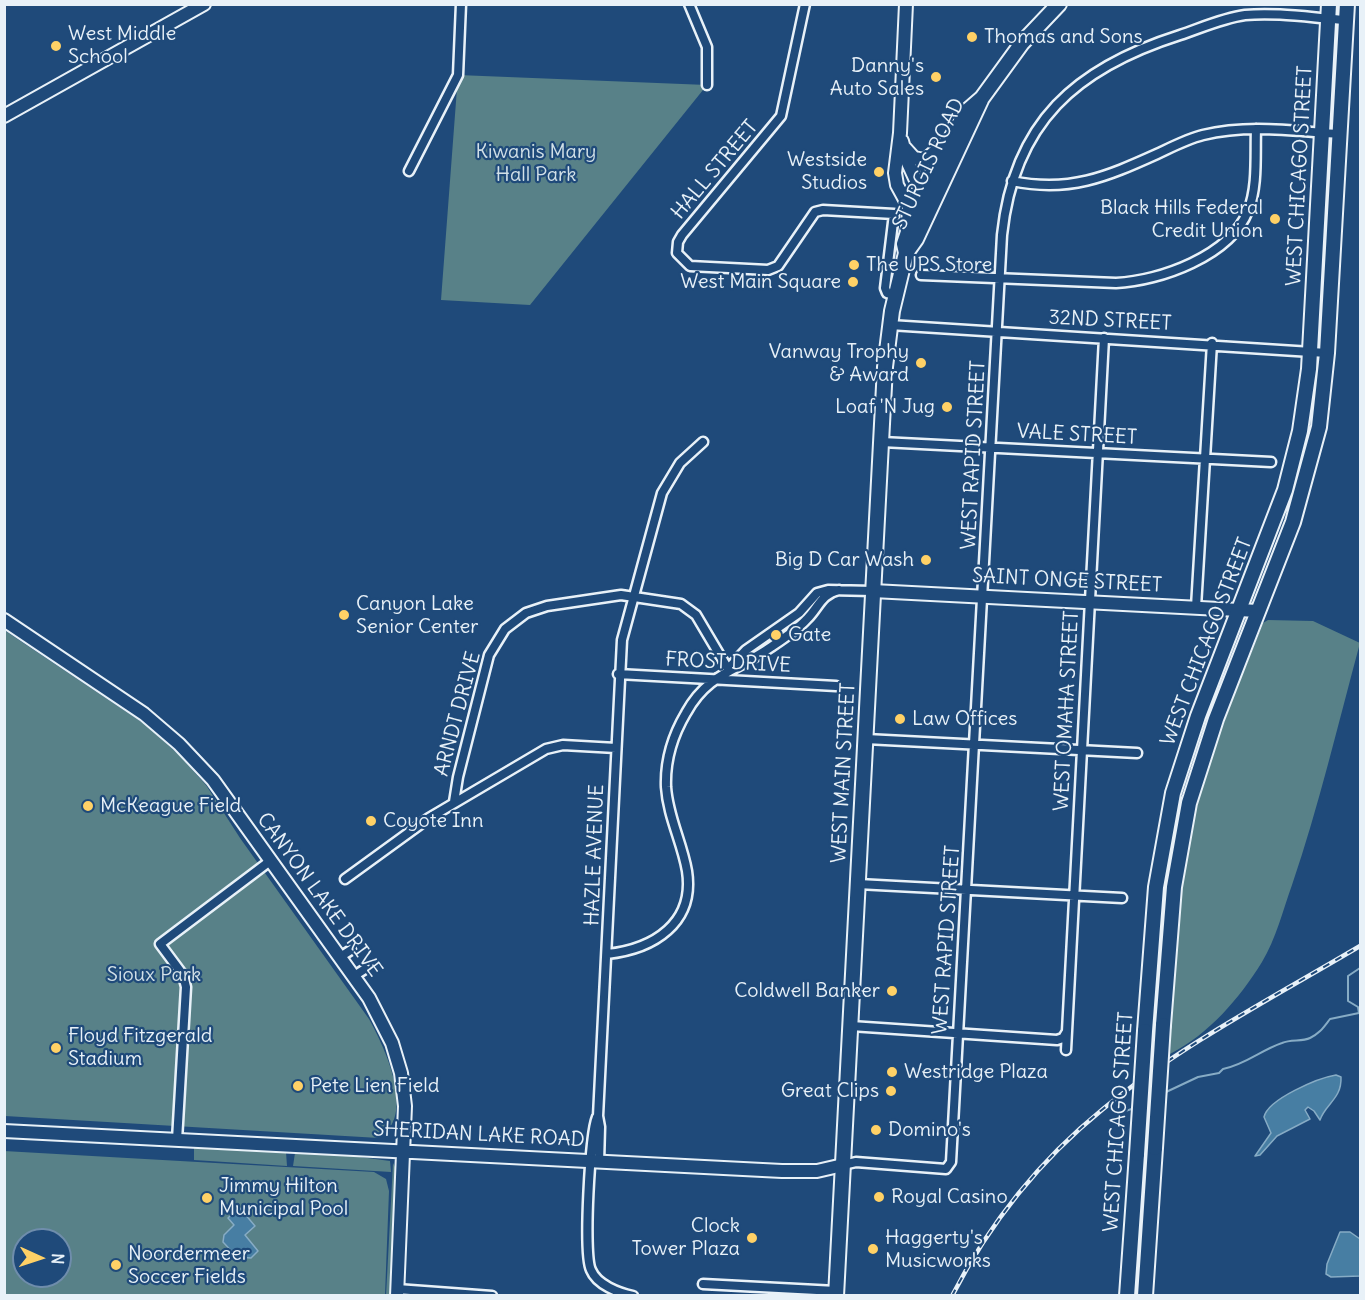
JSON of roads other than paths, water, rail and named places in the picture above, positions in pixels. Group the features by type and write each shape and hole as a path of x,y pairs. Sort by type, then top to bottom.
{"main road":[{"name":"STURGIS ROAD","path":"909,250 938,187 975,117 982,98 1006,62 1059,4"},
{"name":"WEST CHICAGO STREET","path":"1127,1296 1155,897 1167,818 1188,744 1287,483 1304,410 1310,352 1329,4"},
{"path":"1335,4 1340,15 1346,20"},
{"name":"WEST CHICAGO STREET","path":"1145,1296 1163,1025 1179,846 1193,786 1212,729 1299,504 1319,427 1327,353 1347,4"},
{"path":"1328,19 1337,25 1340,32 1338,69 1342,91"},
{"path":"1325,72 1329,85 1328,122 1339,134"},
{"name":"STURGIS ROAD","path":"908,232 923,194 950,138 967,111 982,98"},
{"path":"1322,133 1332,141 1331,176 1335,206"},
{"name":"WEST MAIN STREET","path":"836,1294 885,367 895,295 909,250 904,244 908,232"},
{"path":"1314,275 1318,307 1316,340 1327,353"},
{"path":"1310,352 1319,360 1320,367 1319,427"},
{"path":"1258,611 1255,607 1255,589 1280,523 1287,483"},
{"path":"1212,729 1221,690 1243,627 1240,610"}],"street":[{"path":"4,116 204,4"},
{"path":"409,171 458,75 461,4"},
{"path":"689,4 706,47 707,85"},
{"name":"HALL STREET","path":"805,4 781,116 682,235 678,242 677,253 684,262 694,267 772,269 781,262 811,214 823,210 894,214 885,291 895,295"},
{"name":"WEST MAIN STREET","path":"906,4 901,139 895,173 897,185 909,207 908,232"},
{"name":"WEST RAPID STREET","path":"949,1168 967,890 1000,278 1004,220 1012,182 1030,141 1053,109 1085,78 1126,55 1243,16 1346,20"},
{"path":"921,275 1127,283 1159,277 1193,262 1230,235 1247,213 1254,183 1256,129"},
{"path":"1012,182 1054,186 1089,182 1199,136 1222,131 1256,129 1339,134"},
{"path":"901,139 914,158 925,160 950,138"},
{"name":"WEST MAIN STREET","path":"901,139 925,204 909,250"},
{"path":"895,173 908,191 914,195 923,194 938,187"},
{"path":"891,249 909,250"},
{"name":"32ND STREET","path":"890,325 1327,353"},
{"name":"WEST OMAHA STREET","path":"1066,1050 1104,338"},
{"path":"1196,607 1212,344"},
{"name":"VALE STREET","path":"882,441 1271,462"},
{"name":"HAZLE AVENUE","path":"633,1296 617,1292 599,1281 591,1271 588,1253 600,1127 597,1116 607,954 618,674 622,634 664,488 685,457 703,442"},
{"path":"607,954 655,941 670,932 682,914 688,879 669,810 667,765 672,744 686,712 714,679 728,669 763,653 805,621 823,598 839,590"},
{"path":"728,669 746,650 799,613 817,593 839,590 873,591"},
{"name":"SAINT ONGE STREET","path":"873,591 1258,611"},
{"name":"ARNDT DRIVE","path":"454,802 486,663 492,647 505,629 520,616 540,607 616,595 687,606 696,615 728,669"},
{"name":"CANYON LAKE DRIVE","path":"4,620 134,707 171,737 213,780 354,976 382,1019 399,1064 405,1106 397,1292"},
{"name":"FROST DRIVE","path":"618,674 836,686"},
{"path":"866,739 1137,753"},
{"path":"345,879 454,802 549,747 564,745 616,748"},
{"path":"177,1140 186,987 183,975 160,944 270,861"},
{"path":"858,884 1122,898"},
{"path":"340,957 351,950"},
{"path":"354,976 364,969"},
{"path":"851,1026 1057,1040 1063,1038 1066,1033"},
{"name":"SHERIDAN LAKE ROAD","path":"6,1131 801,1171 856,1161 949,1168"},
{"path":"703,1284 836,1294"},
{"path":"397,1292 492,1296"}],"water":[{"path":"1336,1075 1341,1077 1339,1091 1320,1120 1308,1107 1305,1110 1310,1119 1277,1136 1260,1155 1255,1156 1271,1133 1264,1117 1274,1103 1295,1090"},
{"path":"239,1207 255,1226 245,1235 258,1251 251,1258 237,1257 223,1242 224,1235 234,1225 228,1218"},
{"path":"1340,1232 1350,1232 1360,1239 1360,1276 1331,1277 1326,1274 1327,1264"}],"waterway":[{"path":"1164,1093 1198,1077 1219,1073 1223,1069 1239,1064 1282,1043 1310,1038 1319,1032 1330,1019 1359,1013 1358,1007 1348,1001 1348,976 1360,968"},
{"path":"1113,1111 1122,1112 1135,1108"}],"railway":[{"path":"952,1296 982,1244 1018,1195 1058,1150 1103,1109 1196,1043 1360,946"}],"place":[{"name":"Thomas and Sons","path":"972,37"},
{"name":"West Middle School","path":"56,46"},
{"name":"Danny's Auto Sales","path":"936,77"},
{"name":"Westside Studios","path":"879,172"},
{"name":"Black Hills Federal Credit Union","path":"1275,219"},
{"name":"The UPS Store","path":"854,265"},
{"name":"West Main Square","path":"853,282"},
{"name":"Vanway Trophy & Award","path":"921,363"},
{"name":"Loaf 'N Jug","path":"947,407"},
{"name":"Big D Car Wash","path":"926,560"},
{"name":"Canyon Lake Senior Center","path":"344,615"},
{"name":"Gate","path":"776,635"},
{"name":"Law Offices","path":"900,719"},
{"name":"McKeague Field","path":"88,806"},
{"name":"Coyote Inn","path":"371,821"},
{"name":"Coldwell Banker","path":"892,991"},
{"name":"Floyd Fitzgerald Stadium","path":"56,1048"},
{"name":"Westridge Plaza","path":"892,1072"},
{"name":"Pete Lien Field","path":"298,1086"},
{"name":"Great Clips","path":"891,1091"},
{"name":"Domino's","path":"876,1130"},
{"name":"Royal Casino","path":"879,1197"},
{"name":"Jimmy Hilton Municipal Pool","path":"207,1198"},
{"name":"Clock Tower Plaza","path":"752,1238"},
{"name":"Haggerty's Musicworks","path":"873,1249"},
{"name":"Noordermeer Soccer Fields","path":"116,1265"}],"park label":[{"name":"Kiwanis Mary Hall Park","path":"536,164"},
{"name":"Sioux Park","path":"154,975"}]}
